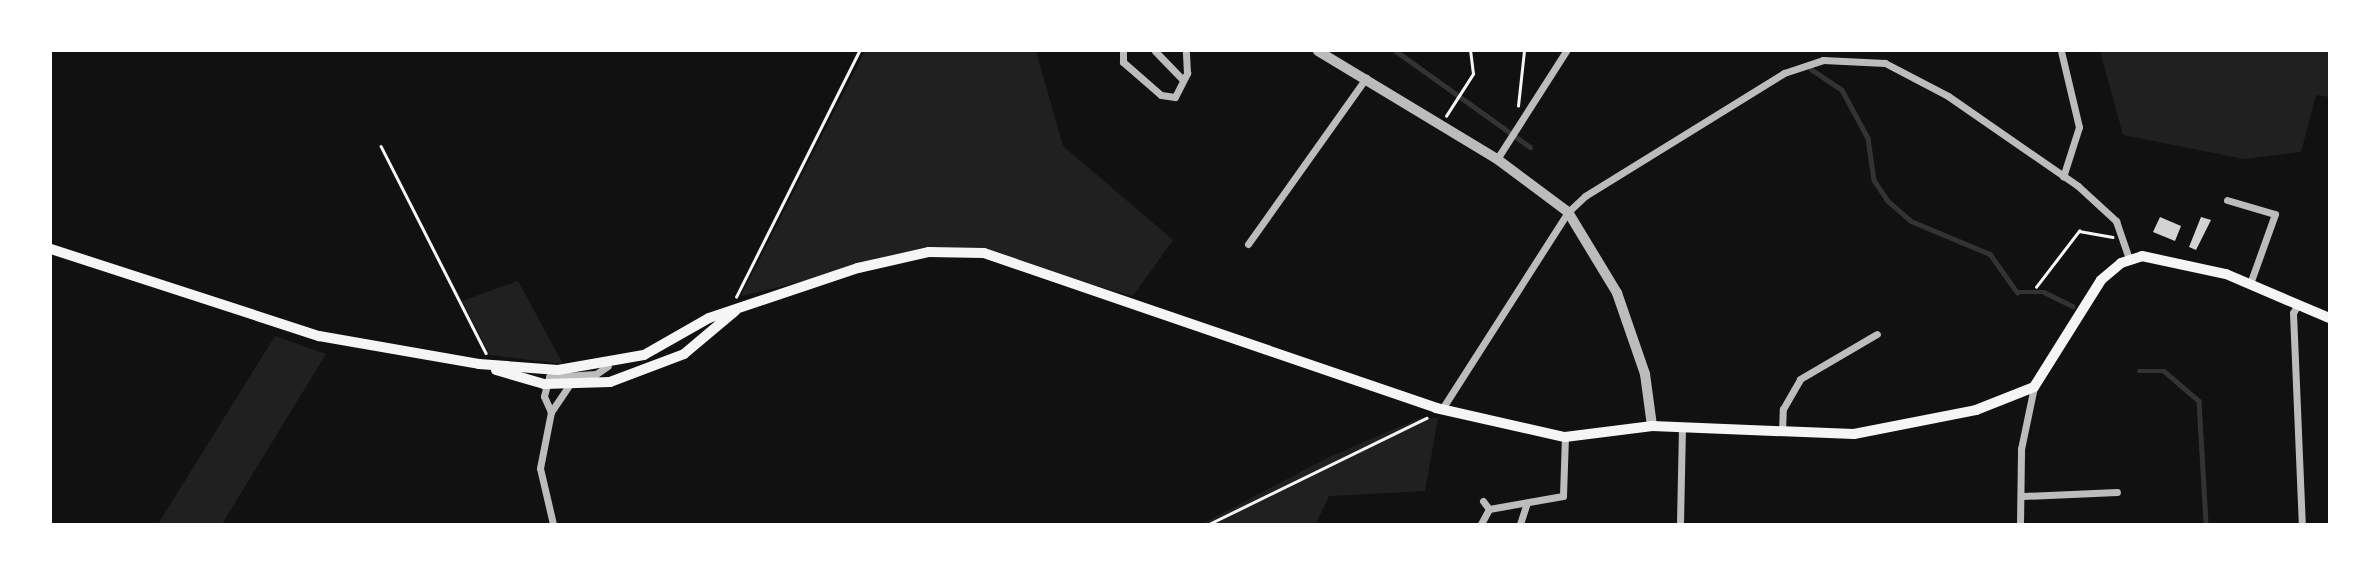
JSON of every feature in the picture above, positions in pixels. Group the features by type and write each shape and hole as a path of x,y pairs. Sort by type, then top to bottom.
{"main road":[{"path":"51,248 282,326 492,366 608,366 736,311 900,257 984,253 1439,409 1565,437 1652,426 1782,432 1899,430 2034,387 2101,281 2129,258 2182,260 2250,284 2329,318"},
{"path":"479,364 544,384 569,385 644,372 708,337 736,311"}],"street":[{"path":"1123,51 1123,62 1161,95 1175,97 1183,80 1186,51"},
{"path":"1155,51 1183,80"},
{"path":"1318,51 1441,122 1497,159 1567,212 1617,293 1645,374 1652,426"},
{"path":"1497,159 1566,51"},
{"path":"2061,51 2078,113 2077,145 2063,177"},
{"path":"1439,409 1567,212 1784,73 1838,58 1885,63 1918,78 2063,177 2116,221 2129,258"},
{"path":"1248,244 1366,78"},
{"path":"2227,200 2275,214 2250,284"},
{"path":"2298,304 2293,313 2302,524"},
{"path":"1782,432 1783,409 1800,379 1877,334"},
{"path":"551,412 544,384 550,377 596,374 608,366"},
{"path":"553,524 540,468 551,412 569,385"},
{"path":"2020,524 2021,449 2034,387"},
{"path":"1680,523 1682,428"},
{"path":"1489,509 1526,505 1563,496 1565,437"},
{"path":"2022,496 2117,492"},
{"path":"1483,501 1489,509"},
{"path":"1520,524 1526,505"},
{"path":"1481,524 1489,509"}],"path":[{"path":"736,311 736,293 859,51"},
{"path":"1441,122 1468,85 1470,51"},
{"path":"1520,123 1515,97 1524,51"},
{"path":"381,146 492,366"},
{"path":"2036,287 2079,231 2122,237"},
{"path":"1209,524 1439,409"}],"shaded area":[{"path":"865,51 1036,51 1063,146 1173,240 1133,296 984,255 906,257 741,296"},
{"path":"2100,51 2329,51 2329,97 2316,95 2301,152 2244,159 2123,135"},
{"path":"518,281 563,364 490,355 462,301"},
{"path":"275,336 326,354 222,524 158,524"},
{"path":"1420,418 1438,418 1425,491 1329,496 1316,524 1202,524 1327,458"}],"building":[{"path":"2160,217 2181,226 2175,241 2153,232"},
{"path":"2201,217 2211,220 2196,250 2189,247"}],"waterway":[{"path":"1396,51 1530,147"},
{"path":"1811,69 1842,90 1868,138 1874,180 1888,201 1911,221 1990,254 2017,292 2044,292 2073,306"},
{"path":"2139,371 2164,371 2199,401 2206,524"}]}
